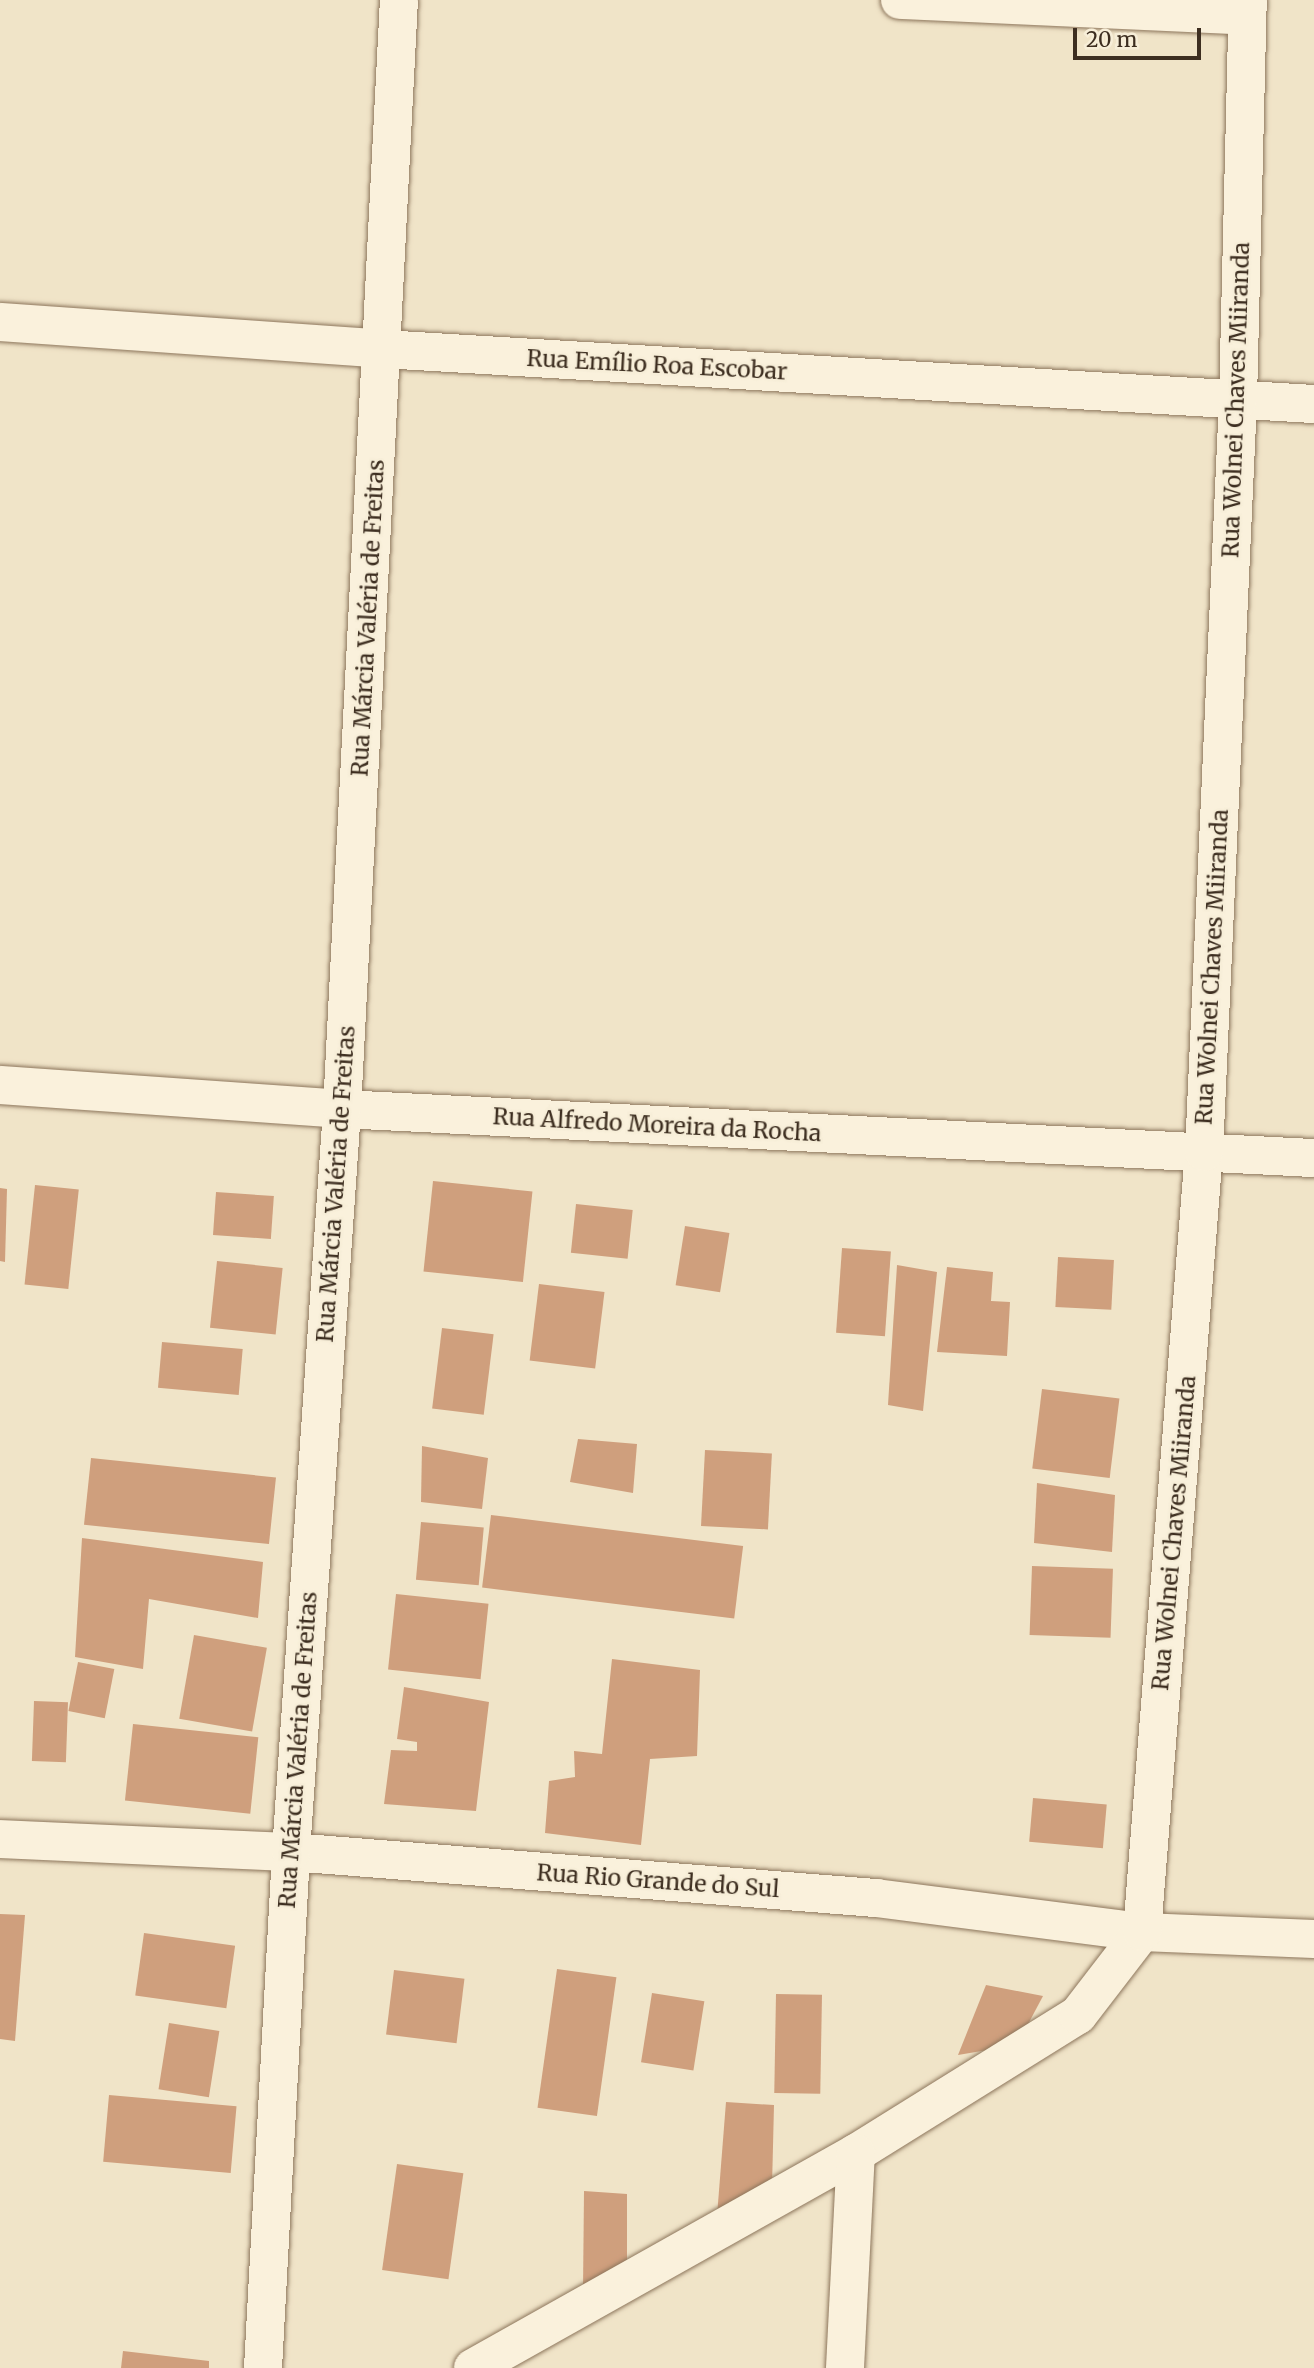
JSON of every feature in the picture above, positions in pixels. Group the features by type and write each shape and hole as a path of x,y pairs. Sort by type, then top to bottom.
{"street":[{"name":"Rua Márcia Valéria de Freitas","path":"263,2368 291,1852 342,1109 399,0"},
{"path":"900,0 1248,8"},
{"name":"Rua Wolnei Chaves Miiranda","path":"1142,1932 1204,1152 1238,400 1248,8"},
{"name":"Rua Emílio Roa Escobar","path":"0,322 382,349 1314,404"},
{"name":"Rua Alfredo Moreira da Rocha","path":"0,1085 342,1109 1314,1158"},
{"name":"Rua Rio Grande do Sul","path":"0,1839 291,1852 876,1898 1142,1932 1314,1939"},
{"path":"473,2368 856,2153 1078,2015 1142,1932"},
{"path":"845,2368 856,2153"}],"building":[{"path":"433,1181 532,1191 523,1282 423,1272"},
{"path":"35,1185 79,1190 68,1289 25,1284"},
{"path":"0,1188 7,1189 5,1262 0,1261"},
{"path":"216,1192 274,1196 271,1239 213,1235"},
{"path":"576,1204 633,1210 628,1259 571,1253"},
{"path":"685,1226 729,1233 720,1292 676,1285"},
{"path":"842,1248 891,1251 885,1336 836,1333"},
{"path":"1058,1257 1114,1260 1111,1310 1055,1307"},
{"path":"217,1261 283,1268 276,1335 210,1328"},
{"path":"897,1265 937,1272 923,1411 888,1405"},
{"path":"947,1267 993,1272 991,1301 1010,1302 1007,1356 937,1352"},
{"path":"539,1284 605,1292 595,1368 530,1360"},
{"path":"442,1328 494,1334 484,1415 432,1408"},
{"path":"162,1342 243,1349 239,1395 158,1388"},
{"path":"1042,1389 1119,1399 1110,1478 1032,1468"},
{"path":"578,1439 637,1444 633,1493 570,1482"},
{"path":"422,1446 488,1458 482,1509 421,1502"},
{"path":"705,1450 772,1454 768,1529 701,1526"},
{"path":"91,1458 276,1477 269,1544 84,1525"},
{"path":"1037,1483 1115,1495 1112,1552 1034,1543"},
{"path":"491,1515 743,1546 734,1618 482,1587"},
{"path":"421,1522 484,1527 479,1585 416,1580"},
{"path":"82,1538 263,1562 258,1618 149,1599 143,1669 75,1657"},
{"path":"1032,1566 1113,1569 1111,1638 1030,1635"},
{"path":"396,1594 488,1604 481,1679 388,1670"},
{"path":"194,1635 267,1648 252,1732 179,1719"},
{"path":"612,1659 700,1670 697,1756 650,1759 641,1845 545,1833 549,1781 575,1777 574,1751 602,1754"},
{"path":"78,1662 114,1669 105,1718 68,1711"},
{"path":"404,1687 489,1702 476,1811 384,1804 391,1750 417,1751 417,1742 397,1739"},
{"path":"34,1701 68,1702 66,1762 32,1761"},
{"path":"133,1724 258,1737 250,1814 125,1801"},
{"path":"1033,1798 1107,1804 1103,1848 1029,1842"},
{"path":"0,1914 25,1915 15,2041 0,2039"},
{"path":"144,1933 235,1946 226,2008 135,1995"},
{"path":"557,1969 616,1977 597,2116 538,2108"},
{"path":"394,1970 464,1979 457,2043 386,2035"},
{"path":"986,1985 1043,1996 1017,2045 958,2055"},
{"path":"652,1993 704,2001 693,2070 641,2062"},
{"path":"776,1994 822,1995 820,2094 774,2093"},
{"path":"169,2023 219,2031 209,2097 159,2089"},
{"path":"109,2095 237,2106 231,2173 103,2162"},
{"path":"726,2102 774,2105 772,2187 717,2216"},
{"path":"397,2164 463,2173 448,2279 382,2270"},
{"path":"584,2191 627,2194 627,2275 583,2290"},
{"path":"123,2351 209,2361 209,2368 121,2368"}]}
